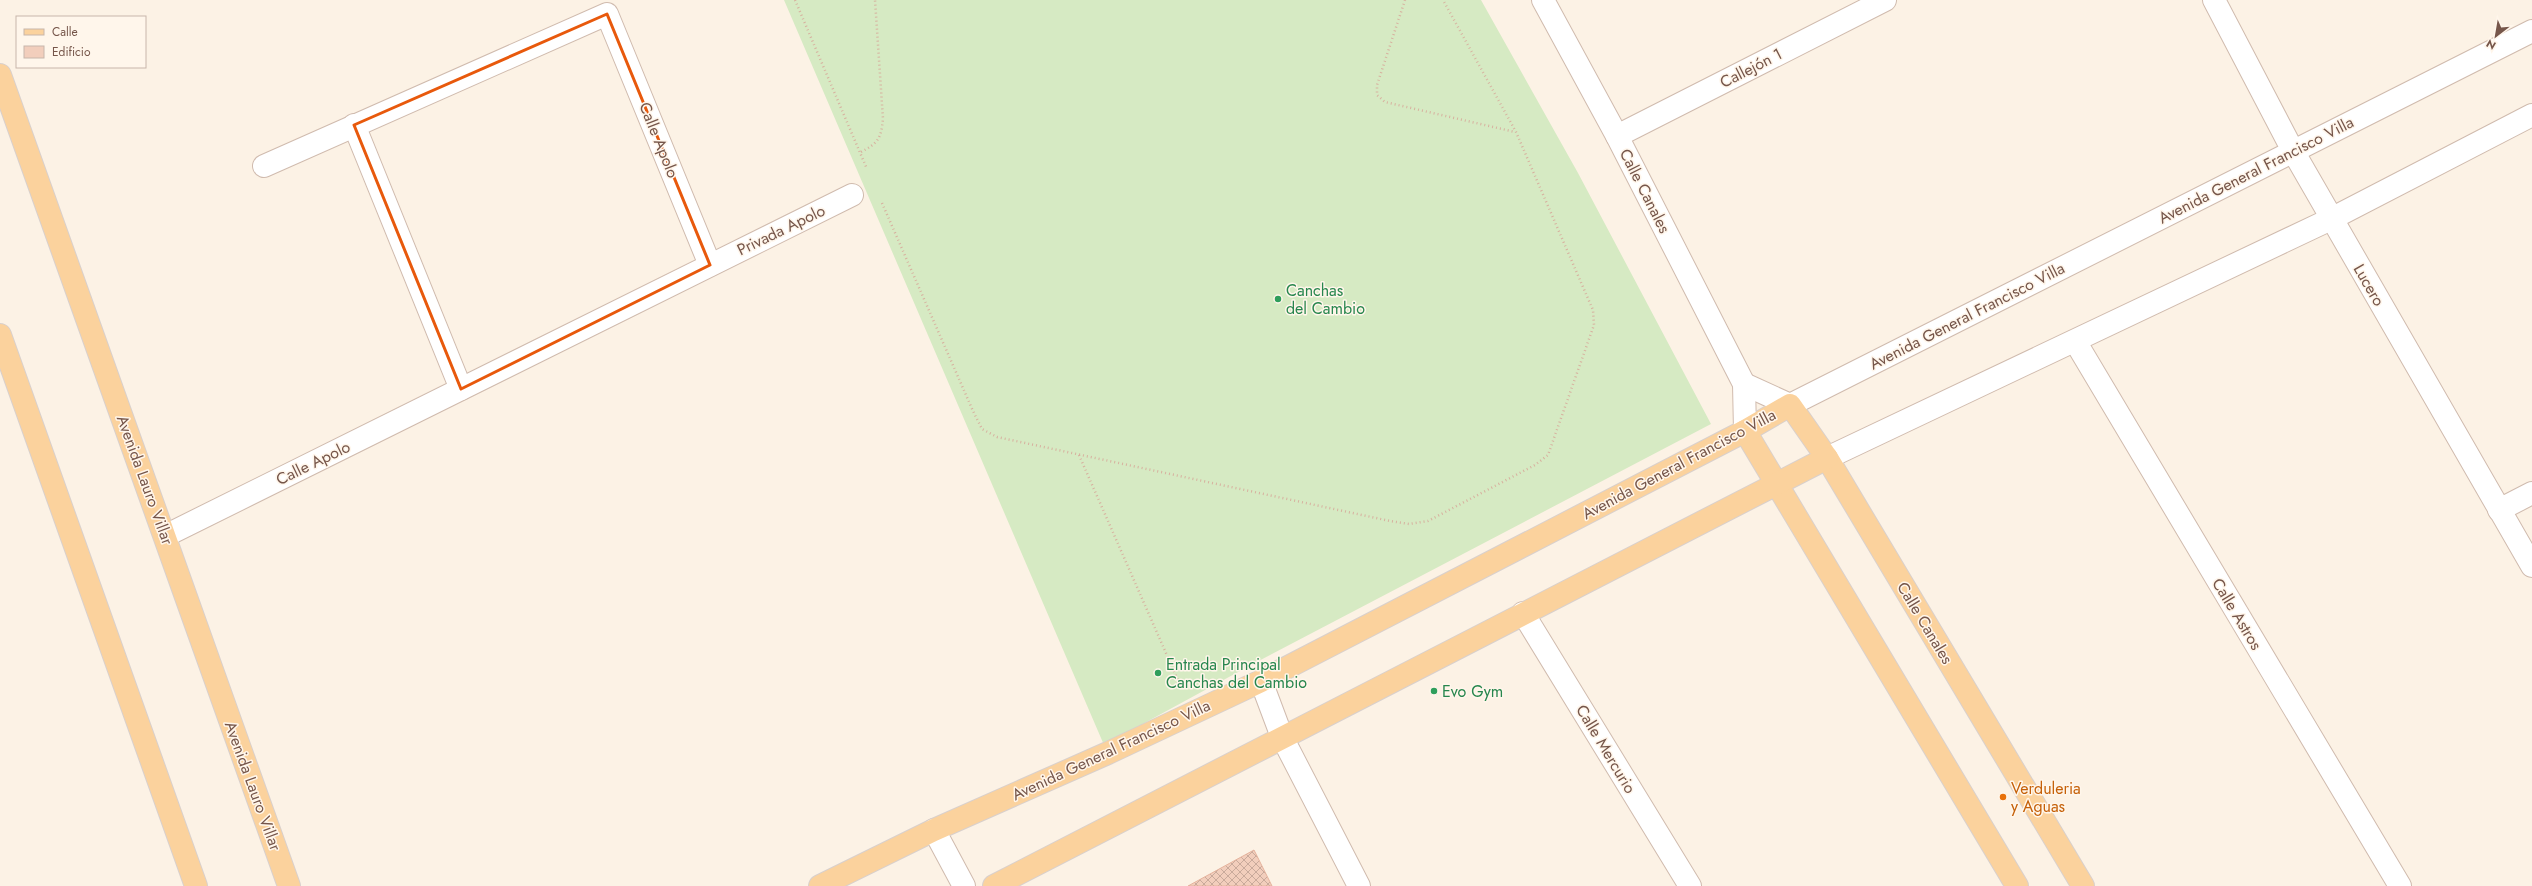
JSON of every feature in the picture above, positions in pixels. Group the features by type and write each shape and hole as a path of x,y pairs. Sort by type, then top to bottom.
{"main road":[{"name":"Avenida Lauro Villar","path":"0,75 289,886"},
{"path":"0,335 196,886"},
{"name":"Avenida General Francisco Villa","path":"820,886 934,830 1261,681 1745,431 1790,405"},
{"name":"Calle Canales","path":"1790,405 1827,458 2083,886"},
{"name":"Calle Canales","path":"1745,431 2017,886"},
{"path":"994,886 1827,458"}],"street":[{"name":"Calle Canales","path":"1543,0 1617,136 1744,384 1745,431"},
{"name":"Callejón 1","path":"1617,136 1885,0"},
{"name":"Lucero","path":"2214,0 2293,151 2331,219 2532,566"},
{"name":"Calle Apolo","path":"164,536 710,265 607,14 264,166"},
{"name":"Avenida General Francisco Villa","path":"1790,405 2532,31"},
{"path":"1827,458 2331,219 2532,115"},
{"path":"354,125 461,389"},
{"name":"Privada Apolo","path":"710,265 852,195"},
{"name":"Calle Astros","path":"2075,341 2400,886"},
{"path":"1744,384 1790,405"},
{"path":"2499,510 2532,493"},
{"name":"Calle Mercurio","path":"1523,613 1690,886"},
{"path":"1261,681 1282,737 1359,886"},
{"path":"934,830 964,886"}],"path":[{"path":"795,0 869,171"},
{"path":"861,152 875,144 882,132 883,119 875,0"},
{"path":"1405,0 1377,85 1377,95 1385,102 1516,132"},
{"path":"880,198 973,411 982,428 997,437 1409,524 1428,521 1535,465 1548,455 1594,325 1592,310 1516,132 1443,0"},
{"path":"1079,455 1192,713"}],"highlighted area":[{"path":"607,14 710,265 461,389 354,125"}],"green space":[{"name":"Canchas del Cambio","path":"784,0 1481,0 1578,173 1711,424 1251,665 1104,745"}],"building":[{"path":"1254,850 1272,886 1188,886"}],"place":[{"name":"Canchas del Cambio","path":"1278,299"},
{"name":"Entrada Principal Canchas del Cambio","path":"1158,673"},
{"name":"Evo Gym","path":"1434,691"},
{"name":"Verduleria y Aguas","path":"2003,797"}]}
